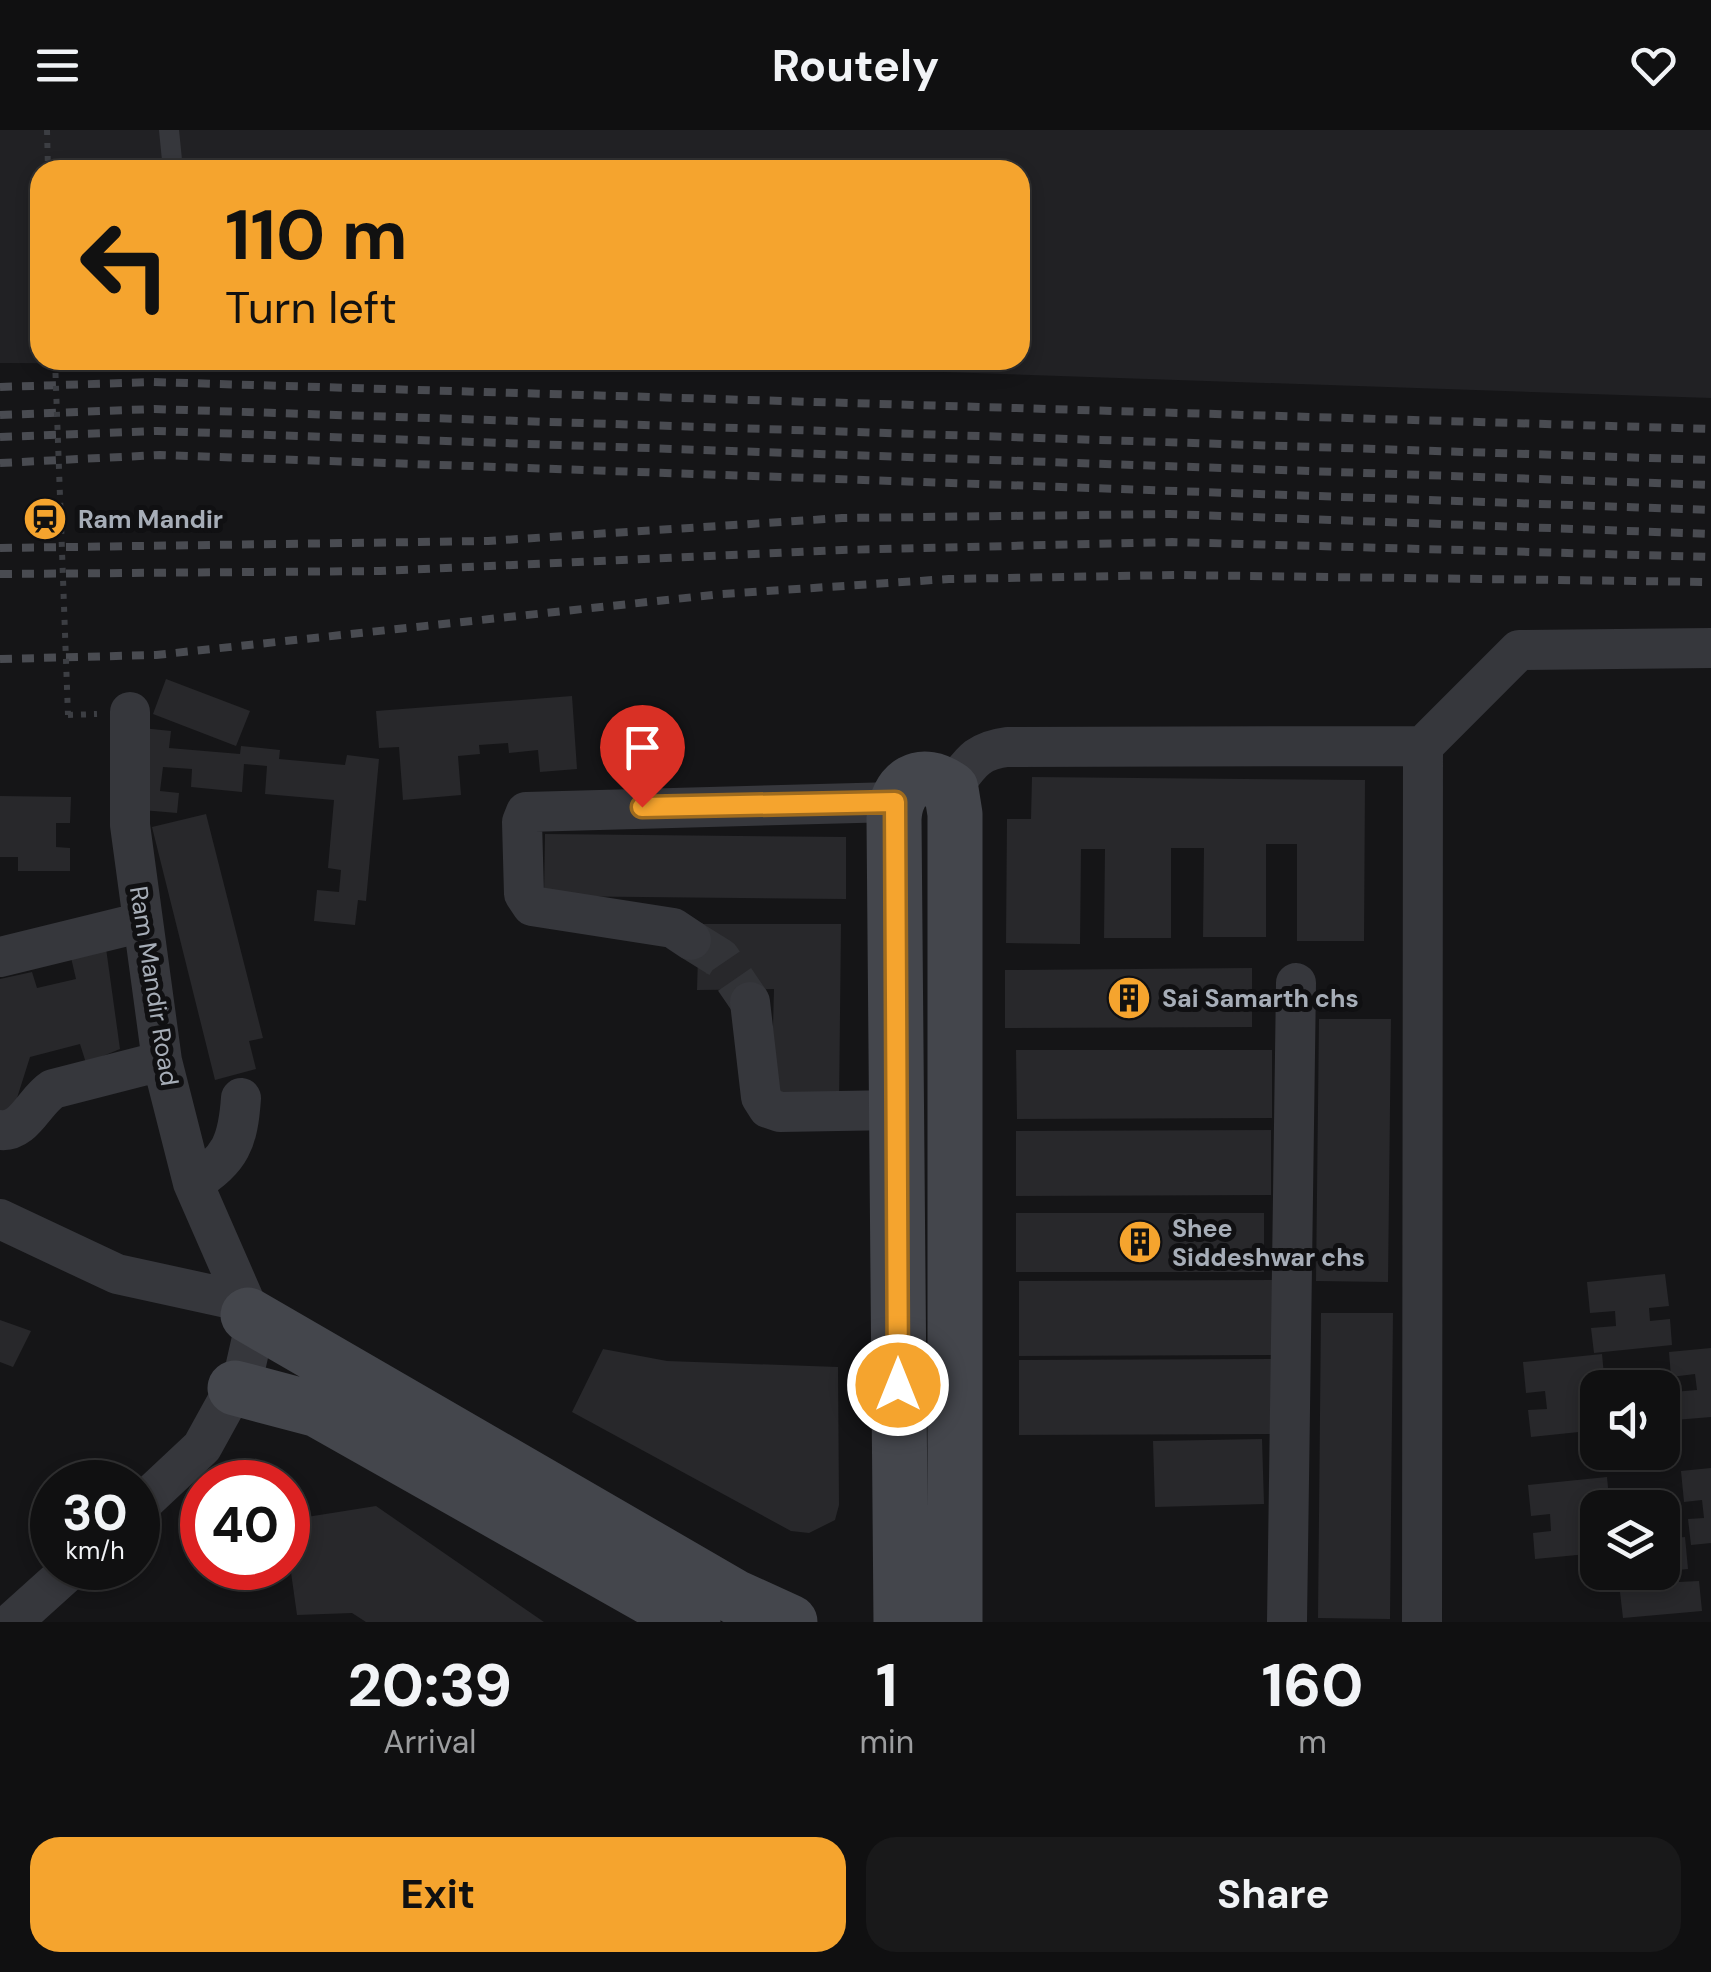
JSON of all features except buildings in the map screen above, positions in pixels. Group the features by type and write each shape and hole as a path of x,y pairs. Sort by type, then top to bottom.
{"street":[{"path":"951,789 985,750 1423,746 1519,650 1711,648"},
{"name":"Ram Mandir Road","path":"130,712 130,824 143,922 147,1055 193,1183 246,1308 252,1338 245,1369 202,1448 160,1487"},
{"path":"1422,1622 1423,746"},
{"path":"901,1622 895,802 902,790 920,779 936,778 951,789 955,814 955,1622"},
{"path":"691,940 673,928 532,906 524,894 522,822 526,812 895,802"},
{"path":"0,957 143,922"},
{"path":"896,972 954,970"},
{"path":"1287,1622 1296,982"},
{"path":"750,1002 761,1097 768,1108 780,1112 897,1110"},
{"path":"1,1134 19,1126 41,1096 52,1089 147,1055"},
{"path":"193,1183 220,1166 236,1137 240,1098"},
{"path":"0,1219 117,1274 246,1308 328,1389 693,1622"},
{"path":"898,1385 955,1385"},
{"path":"235,1388 328,1389 790,1622"},
{"path":"12,1622 48,1590"}],"lane":[{"path":"169,130 172,160"}],"path":[{"path":"47,130 48,160"},
{"path":"54,370 68,716"}],"shaded area":[{"path":"0,130 1711,130 1711,398 883,370 1030,370 1030,160 30,160 30,363 0,363"}],"tunnel":[{"path":"691,940 720,958 750,1002"}],"railway":[{"path":"0,387 153,382 1711,429"},
{"path":"0,415 154,409 1711,460"},
{"path":"0,437 157,431 1711,485"},
{"path":"0,463 160,455 1711,510"},
{"path":"0,548 488,541 842,518 1170,514 1711,534"},
{"path":"0,574 380,571 842,550 1172,542 1711,557"},
{"path":"0,659 156,655 722,594 949,579 1175,575 1711,582"}],"place":[{"name":"Ram Mandir","path":"45,519"},
{"name":"Sai Samarth chs","path":"1129,998"},
{"name":"Shee Siddeshwar chs","path":"1140,1242"}],"route":[{"path":"642,807 895,802 898,1385"}]}
